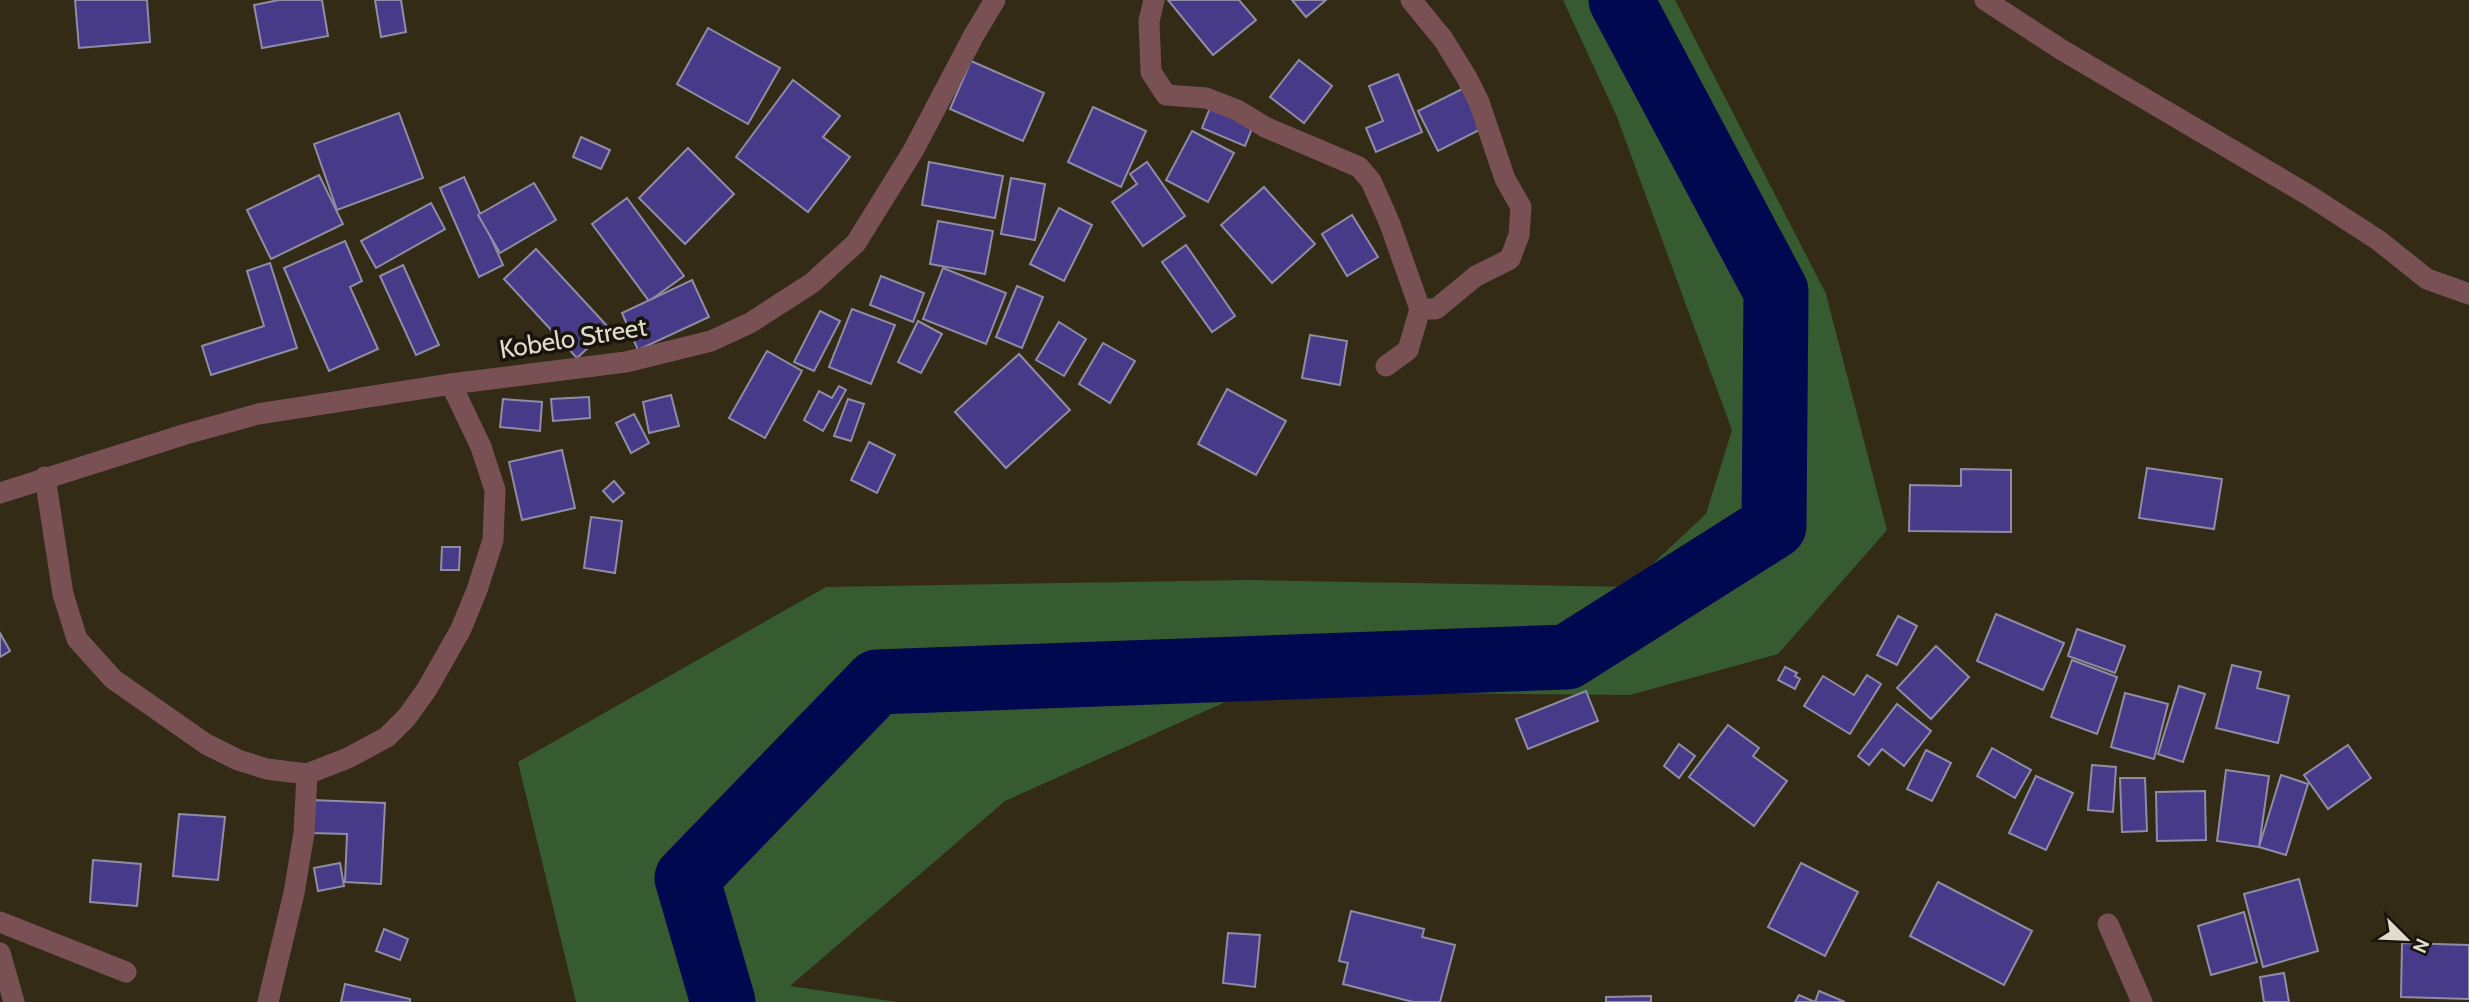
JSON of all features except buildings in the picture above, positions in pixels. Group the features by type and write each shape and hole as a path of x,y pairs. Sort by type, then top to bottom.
{"street":[{"name":"Kobelo Street","path":"0,493 45,477 258,414 451,384 626,362 711,341 750,323 812,283 856,243 913,151 995,0"},
{"path":"1154,0 1149,21 1151,72 1166,95 1206,98 1237,110 1265,127 1359,167 1371,181 1390,224 1420,309 1408,350 1386,366"},
{"path":"1411,0 1443,39 1467,78 1479,102 1505,179 1521,207 1519,235 1510,259 1476,276 1436,309 1420,309"},
{"path":"1985,0 2062,50 2310,195 2378,240 2427,279 2469,294"},
{"path":"45,477 63,594 77,639 113,679 206,744 238,760 267,769 307,774 348,758 387,737 407,717 427,689 461,629 477,590 493,540 495,490 481,447 451,384"},
{"path":"268,1002 294,893 304,832 307,774"},
{"path":"0,922 126,972"},
{"path":"2108,924 2142,1002"},
{"path":"0,953 15,1002"}],"green space":[{"path":"1563,0 1675,0 1826,294 1887,530 1778,654 1630,695 1250,691 1005,801 790,986 897,1002 576,1002 518,762 826,587 1249,580 1628,587 1706,514 1732,430 1617,117"}],"waterway":[{"path":"723,1002 687,878 877,682 1567,657 1774,526 1776,291 1621,0"}]}
